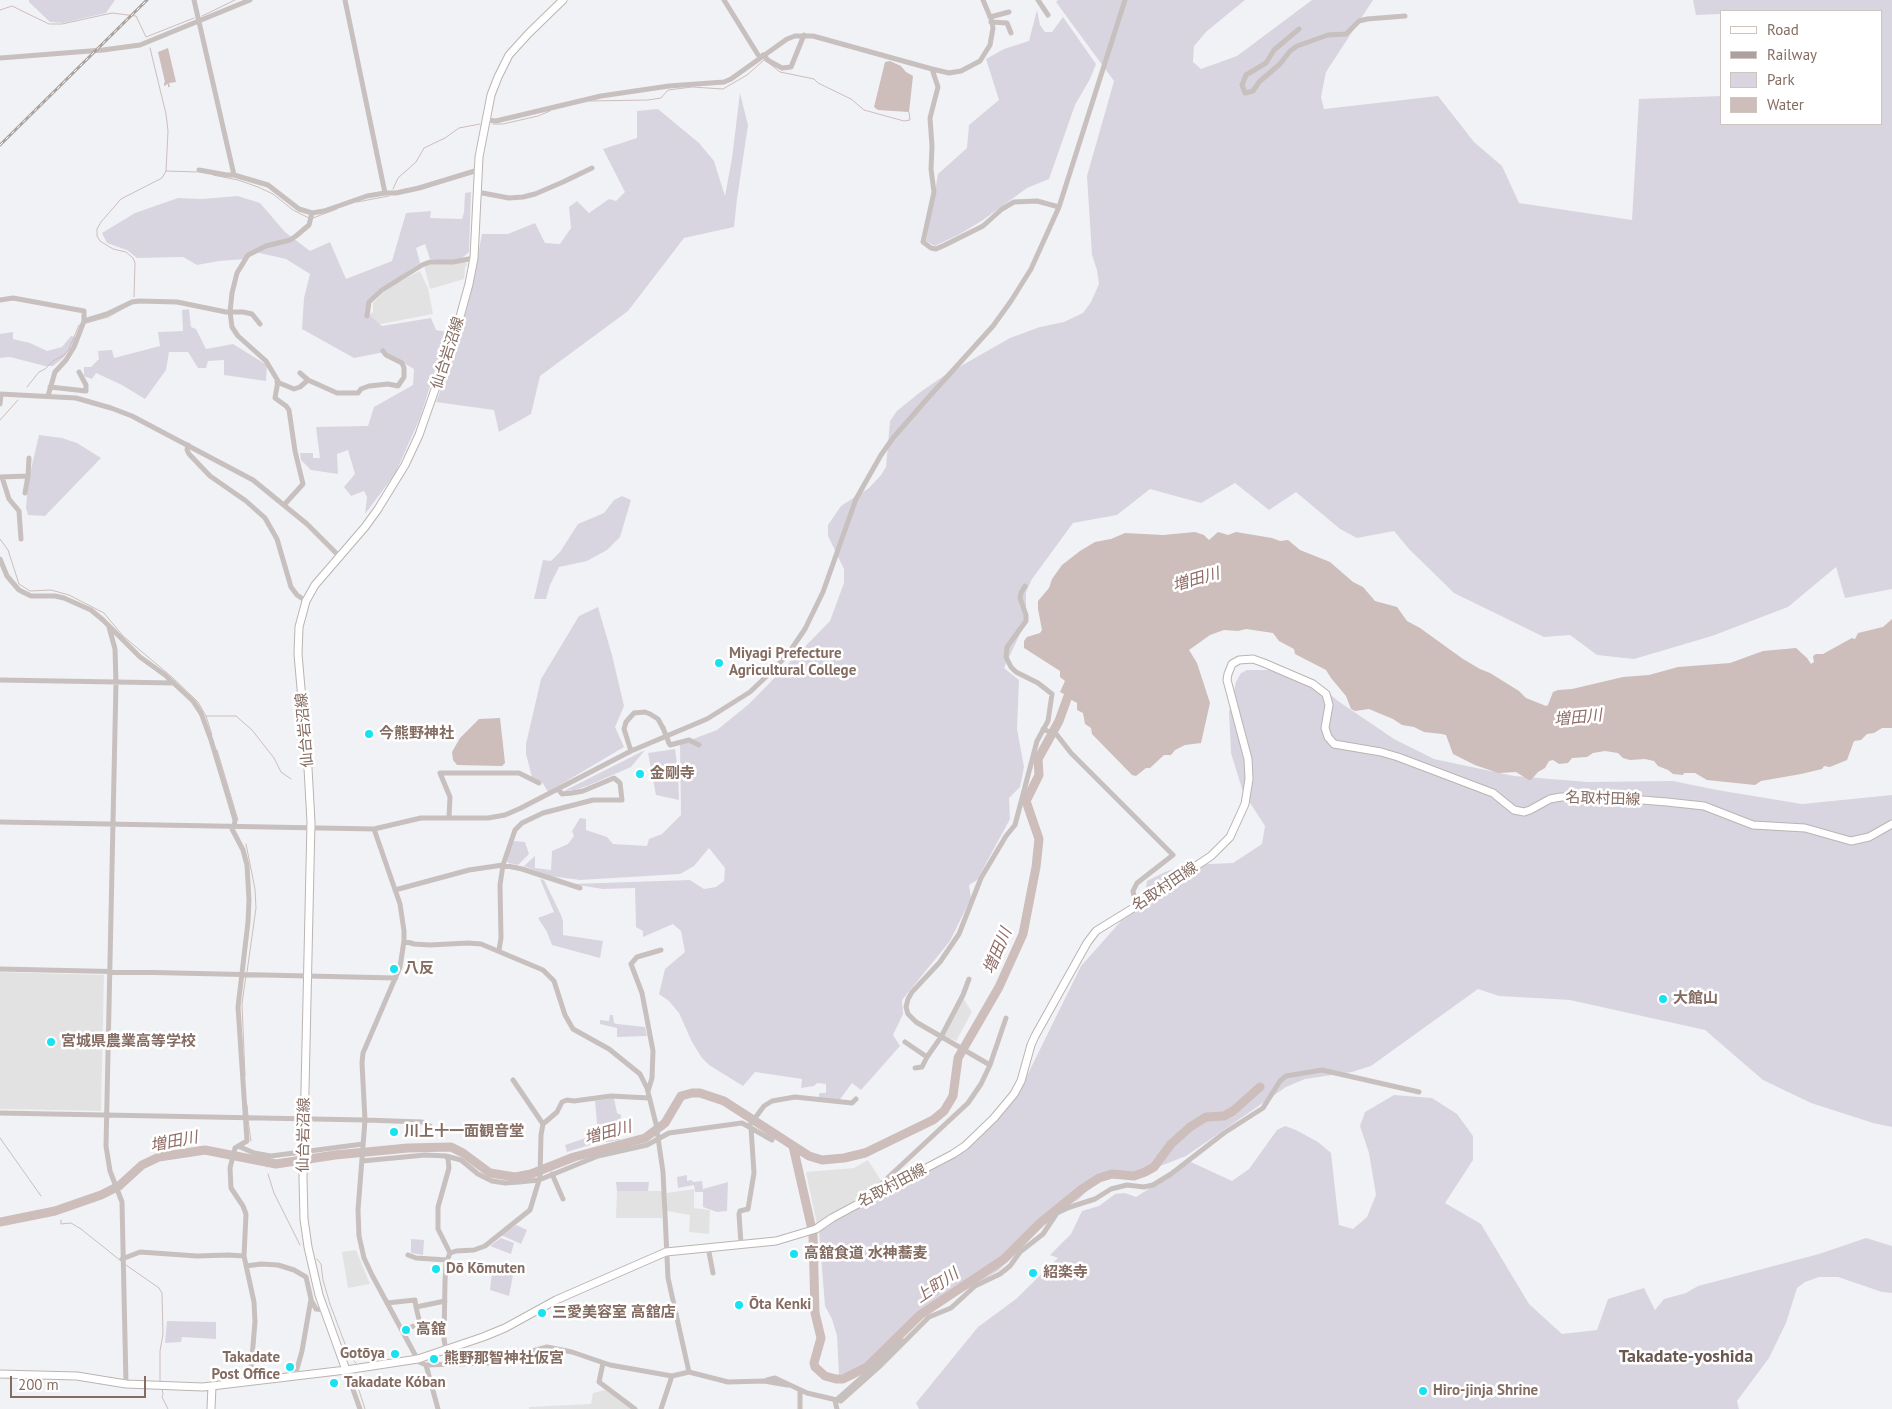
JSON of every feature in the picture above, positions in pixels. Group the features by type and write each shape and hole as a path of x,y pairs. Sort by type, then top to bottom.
{"main road":[{"name":"仙台岩沼線","path":"346,1370 325,1310 308,1247 304,1219 311,829 298,647 299,627 306,601 315,585 378,509 419,436 458,324 469,284 474,258 478,170 492,95 498,77 509,55 563,0"},
{"name":"名取村田線","path":"346,1370 418,1360 446,1351 505,1328 556,1300 666,1252 776,1241 811,1231 965,1146 994,1118 1014,1094 1021,1081 1030,1045 1087,942 1096,931 1211,856 1230,836 1238,822 1249,779 1248,759 1227,680 1232,664 1245,658 1264,663 1312,684 1326,694 1329,705 1325,728 1328,737 1334,744 1381,752 1398,757 1493,793 1514,810 1524,812 1550,799 1561,797 1605,797 1667,802 1704,806 1753,824 1805,828 1851,841 1869,837 1892,824"},
{"path":"0,1374 77,1376 126,1384 212,1386 346,1370"},
{"path":"211,1409 212,1386"}],"street":[{"path":"194,0 234,175"},
{"path":"0,58 131,47 154,41 250,0"},
{"path":"345,0 386,193"},
{"path":"724,0 762,57 782,68 790,67 804,35"},
{"path":"486,120 496,121 601,96 724,82 733,78 787,39 804,35 949,73 961,71 972,67 980,61 990,45 992,36 991,20 983,0"},
{"path":"1038,0 1048,14"},
{"path":"0,822 233,828 374,829 421,818 477,818 504,815 632,751 722,711 750,692 788,654 815,611 856,499 893,438 993,326 1008,306 1040,250 1059,207 1126,0"},
{"path":"991,20 1009,12"},
{"path":"1299,30 1274,50 1266,63 1246,76 1242,85 1245,93 1253,91 1258,82 1280,64 1290,51 1297,46 1328,35 1346,34 1359,21 1368,18 1406,16"},
{"path":"991,20 1006,23 1011,33"},
{"path":"932,69 938,87 930,118 932,146 930,169 934,192 923,242 936,249 946,245 984,226 1002,209 1014,202 1037,201 1059,207"},
{"path":"477,192 509,198 535,194 592,168"},
{"path":"199,170 227,176 234,175 268,185 312,217"},
{"path":"284,505 304,484 297,464 289,410 274,397 277,382 266,361 238,336 232,328 230,312 232,293 241,263 248,255 266,246 296,236 312,217 324,211 367,196 419,188 478,170"},
{"path":"367,316 369,302 382,290 422,265 430,262 453,262 474,258"},
{"path":"0,300 13,298 84,311 84,321 74,347 55,372 48,396"},
{"path":"84,321 107,314 134,301 139,301 177,302 230,312 252,314 260,324"},
{"path":"300,373 308,380 337,393 358,393 361,389 369,386 388,384 398,386 404,377 404,368 402,364 383,351"},
{"path":"79,372 86,385 85,400"},
{"path":"277,382 294,389 300,387 308,380"},
{"path":"50,386 86,391"},
{"path":"0,404 0,394 48,396 85,400 132,416 253,480 284,505 339,556"},
{"path":"188,445 186,450 188,454 199,465 265,518 277,539 291,587 306,601"},
{"path":"25,493 29,458"},
{"path":"22,539 19,511 9,498 1,477 28,476"},
{"path":"0,559 7,576 19,590 31,596 64,598 91,610 140,658 175,683 193,702 206,724 230,803 234,820 233,828 243,850 247,865 249,900 244,974 238,1007 247,1118 247,1141 236,1147 231,1162 231,1188 246,1214 244,1256 255,1314 250,1382"},
{"path":"990,1066 916,1022 910,1017 906,1007 908,999 918,985 940,962 959,934 981,878 1006,836 1015,825 1035,747 1040,733 1048,721 1052,694 1038,683 1016,672 1006,657 1008,647 1026,621 1026,615 1020,598 1025,586"},
{"path":"109,627 115,649 116,683 107,1160 122,1202 126,1384"},
{"path":"0,680 175,683"},
{"path":"632,751 624,729 626,722 634,714 645,712 658,719 670,746 689,740 699,745"},
{"path":"1043,729 1057,735 1071,753 1173,855 1137,883 1133,891 1138,905"},
{"path":"449,817 450,797 440,773 519,773 538,783"},
{"path":"499,950 501,938 500,885 502,865 515,830 522,823 543,813 593,800 622,800 620,783 614,778 583,791 562,794 558,789"},
{"path":"374,829 395,890 403,920 404,941 402,962 363,1053 365,1120 358,1210 360,1245 372,1276 420,1364 488,1363 548,1347 572,1352 602,1363 672,1376 689,1372 728,1382 764,1381 775,1378 800,1391 841,1401 930,1316 951,1308 975,1286 1000,1274 1010,1266 1020,1252 1043,1234 1057,1213 1095,1199 1111,1189 1127,1185 1144,1187 1153,1185 1171,1174 1224,1132 1264,1108 1280,1081 1286,1076 1322,1070 1333,1071 1420,1092"},
{"path":"395,890 469,870 502,865 522,869 580,888"},
{"path":"404,941 430,945 478,944 499,950 543,970 550,976 558,992 565,1016 573,1029 609,1048 640,1074 648,1091 656,1124 663,1172 668,1278 689,1372"},
{"path":"648,1091 652,1078 653,1051 642,993 632,964 638,957 661,950"},
{"path":"0,969 396,978"},
{"path":"915,1068 922,1067 941,1037 963,995 969,979"},
{"path":"871,1197 880,1185 968,1102 981,1084 990,1066 1006,1018"},
{"path":"905,1042 927,1057"},
{"path":"513,1080 543,1124"},
{"path":"446,1351 444,1339 447,1260 450,1253 474,1250 485,1246 527,1213 532,1206 540,1178 543,1124 557,1112 562,1102 567,1100 574,1101 611,1096 650,1098"},
{"path":"741,1244 739,1214 740,1211 748,1209 754,1173 750,1126 757,1114 768,1102 788,1098 852,1103 856,1099"},
{"path":"0,1113 365,1120 422,1122 430,1126"},
{"path":"362,1160 399,1156 446,1156 461,1160 478,1174 496,1182 510,1183 540,1178 598,1156 638,1148 677,1131 742,1123 772,1140"},
{"path":"236,1147 271,1156 363,1145"},
{"path":"446,1156 449,1168 438,1207 438,1229 450,1253"},
{"path":"552,1174 563,1199"},
{"path":"708,1247 713,1274"},
{"path":"122,1261 140,1252 200,1256 244,1256"},
{"path":"408,1255 416,1258 447,1260"},
{"path":"246,1266 278,1264 294,1270 306,1277 311,1299 316,1309 325,1310"},
{"path":"295,1376 302,1351 311,1299"},
{"path":"387,1303 415,1300 423,1324 402,1330"},
{"path":"416,1307 445,1301"},
{"path":"602,1363 599,1382 635,1409"},
{"path":"426,1365 438,1409"},
{"path":"346,1370 360,1409"},
{"path":"661,1409 672,1376"},
{"path":"800,1391 800,1409"},
{"path":"835,1401 837,1409"}],"shaded area":[{"path":"466,261 464,279 430,289 424,265"},
{"path":"420,271 428,288 433,314 370,326 370,314 373,312 373,303 389,287"},
{"name":"宮城県農業高等学校","path":"0,972 104,975 101,1111 0,1109"},
{"path":"963,998 972,1012 956,1041 943,1035"},
{"path":"868,1160 882,1182 865,1197 817,1225 806,1172 854,1168"},
{"path":"694,1189 694,1208 710,1210 709,1234 689,1232 690,1215 667,1211 667,1193"},
{"path":"617,1191 662,1191 662,1218 616,1218"},
{"path":"356,1250 370,1284 348,1288 342,1252"},
{"path":"605,1390 633,1409 529,1409 529,1407 591,1404 593,1393"}],"green space":[{"path":"29,0 115,0 106,13 63,23 50,22"},
{"path":"1058,0 1245,0 1207,31 1194,46 1193,62 1201,69 1237,56 1312,0 1373,0 1326,72 1321,97 1324,109 1438,96 1474,142 1502,166 1519,203 1632,220 1639,99 1720,96 1720,125 1882,125 1882,10 1720,10 1720,14 1696,15 1693,0 1892,0 1892,589 1845,598 1836,567 1788,607 1712,636 1634,659 1597,655 1570,635 1544,637 1454,593 1409,549 1394,531 1357,538 1340,529 1296,492 1269,510 1235,483 1201,503 1150,489 1117,515 1073,523 1032,579 1026,592 1026,621 1004,668 1019,680 1017,729 1024,767 1020,787 1009,798 1010,819 977,880 969,885 971,898 950,941 902,1000 903,1014 893,1035 900,1046 861,1090 852,1083 838,1102 819,1099 819,1093 826,1093 826,1084 817,1083 814,1086 801,1088 802,1079 755,1072 743,1086 709,1065 702,1058 692,1042 679,1013 669,1001 659,994 665,969 685,952 681,931 673,924 643,937 643,931 636,927 635,888 603,889 571,884 690,880 704,889 716,887 724,881 725,868 709,848 694,866 680,874 580,880 549,876 524,866 535,856 535,868 551,870 552,851 568,844 574,836 572,831 580,818 586,819 586,830 607,837 613,844 647,846 649,839 662,834 681,815 680,744 717,730 749,704 830,621 844,583 844,569 828,536 828,525 841,506 869,488 886,467 890,421 897,411 945,375 1010,338 1040,327 1064,322 1083,313 1091,302 1099,284 1092,255 1087,176 1114,81 1056,2"},
{"path":"1037,10 1040,25 1045,32 1052,32 1063,17 1096,64 1075,105 1049,179 1027,188 983,220 935,246 926,241 938,174 967,148 969,125 999,100 986,59 1004,49 1029,41"},
{"path":"740,93 748,125 734,227 684,238 628,311 540,376 531,414 499,432 494,410 436,402 456,349 471,293 482,234 508,234 535,223 545,243 560,244 571,228 569,207 577,201 589,213 609,199 616,201 625,192 603,149 637,138 637,111 658,109 699,143 714,161 725,196"},
{"path":"471,192 469,252 461,259 444,261 430,259 425,244 416,248 420,263 381,289 365,311 382,326 431,318 436,330 447,332 420,418 395,474 365,514 367,497 364,491 351,496 344,487 355,474 348,450 337,454 338,474 311,470 301,460 300,453 313,453 313,458 320,458 316,427 368,426 374,407 413,385 414,369 385,352 354,358 302,329 304,298 310,274 286,259 255,252 246,259 197,265 183,257 137,258 127,250 107,243 102,233 135,213 178,198 202,199 238,196 260,203 285,232 310,251 330,242 346,279 392,261 406,213 431,211 430,218 462,219 465,193"},
{"path":"189,309 191,327 196,329 206,349 233,344 267,365 266,381 224,375 224,360 208,361 206,368 198,368 188,352 169,352 166,370 145,399 122,385 96,373 92,379 84,376 84,367 91,367 99,359 98,351 112,350 114,358 160,346 158,332 183,331 182,310"},
{"path":"13,332 13,339 30,343 47,351 62,347 71,336 76,337 63,358 53,366 45,366 10,357 0,358 0,334"},
{"path":"39,435 62,438 77,443 101,458 45,516 28,515 26,508 28,482"},
{"path":"622,496 631,500 620,537 607,550 587,561 559,567 550,585 546,599 534,599 543,560 551,561 560,552 578,524 604,513 614,500"},
{"path":"598,607 624,706 615,727 624,747 548,792 542,782 532,777 526,754 526,744 541,679 579,616"},
{"path":"1247,670 1270,670 1300,677 1318,684 1338,701 1394,739 1434,759 1514,776 1588,782 1673,781 1802,804 1892,795 1892,1127 1873,1123 1811,1103 1763,1080 1705,1030 1570,1000 1499,996 1478,989 1371,1066 1352,1072 1305,1079 1286,1087 1186,1156 1163,1165 1098,1180 1078,1200 1060,1208 999,1270 926,1314 856,1371 839,1375 837,1336 832,1319 825,1306 819,1231 879,1194 961,1152 1021,1088 1081,966 1121,921 1143,906 1147,881 1185,865 1233,863 1262,844 1265,826 1243,792 1231,753 1229,712 1236,682 1241,673"},
{"path":"675,749 679,800 656,795 648,753"},
{"path":"645,750 631,767 587,786 564,791"},
{"path":"514,841 525,842 529,854 518,865 508,863 506,859"},
{"path":"540,879 544,880 561,915 563,935 603,941 600,958 552,945 547,932 538,918 554,912"},
{"path":"610,1015 613,1015 614,1023 645,1027 647,1036 617,1037 617,1028 600,1024 600,1020 609,1021"},
{"path":"1394,1095 1432,1098 1457,1114 1473,1136 1473,1160 1445,1203 1481,1224 1529,1304 1562,1334 1597,1330 1608,1299 1644,1288 1655,1310 1664,1299 1686,1293 1698,1286 1819,1254 1866,1238 1892,1246 1892,1293 1882,1292 1838,1277 1819,1277 1805,1282 1797,1288 1786,1323 1769,1358 1737,1401 1739,1409 919,1409 916,1403 978,1327 1016,1299 1058,1258 1050,1255 1071,1234 1082,1211 1099,1206 1115,1194 1125,1193 1136,1197 1191,1162 1232,1181 1249,1169 1277,1130 1285,1126 1296,1130 1318,1142 1331,1153 1339,1225 1353,1229 1367,1217 1376,1195 1369,1153 1360,1126 1365,1112"},
{"path":"614,1098 617,1113 621,1115 620,1140 593,1144 567,1152 565,1145 598,1134 595,1101"},
{"path":"687,1175 687,1181 702,1181 703,1189 728,1182 727,1211 717,1212 703,1207 703,1192 695,1192 694,1185 678,1188 677,1177"},
{"path":"616,1182 649,1182 648,1191 617,1191"},
{"path":"516,1225 527,1230 521,1244 501,1235"},
{"path":"501,1238 514,1243 511,1254 490,1246"},
{"path":"411,1239 424,1240 423,1255 411,1253"},
{"path":"493,1263 514,1270 509,1296 490,1290"},
{"path":"167,1321 216,1322 216,1339 182,1337 181,1342 165,1343"}],"water":[{"path":"168,48 176,82 169,83 170,87 168,87 168,84 164,86 165,82 158,52"},
{"path":"890,61 901,66 913,76 909,112 878,110 874,107 885,62"},
{"path":"1195,532 1204,535 1209,540 1218,532 1228,535 1236,532 1280,541 1288,540 1300,550 1330,562 1353,582 1363,587 1375,601 1397,607 1407,621 1420,628 1463,659 1490,673 1519,691 1526,698 1546,706 1553,692 1558,690 1572,689 1623,677 1649,675 1678,667 1730,663 1763,651 1796,648 1811,664 1814,662 1813,656 1816,654 1823,654 1852,638 1855,639 1858,633 1883,627 1892,619 1892,728 1882,728 1874,733 1867,734 1861,740 1854,741 1847,760 1830,767 1824,766 1822,769 1801,774 1761,781 1755,785 1707,780 1695,773 1673,774 1658,766 1654,761 1645,759 1630,760 1623,758 1618,753 1605,751 1593,753 1587,757 1572,758 1568,763 1559,764 1553,760 1549,761 1545,768 1529,780 1516,772 1498,773 1475,765 1453,754 1446,735 1424,732 1414,727 1402,725 1369,709 1355,711 1351,709 1346,696 1326,670 1295,654 1294,649 1279,641 1273,633 1246,629 1238,631 1224,630 1210,635 1189,650 1197,663 1210,703 1201,743 1185,745 1175,750 1171,755 1164,755 1150,768 1146,768 1136,776 1132,775 1092,734 1091,728 1085,724 1083,713 1077,710 1077,703 1060,692 1065,681 1060,677 1060,671 1024,648 1024,641 1027,637 1040,633 1042,630 1038,601 1049,588 1052,579 1062,565 1080,551 1095,542 1111,539 1125,533 1163,535"},
{"path":"500,718 505,763 502,766 457,765 453,760 452,752 460,738 479,719"}],"waterway":[{"path":"202,16 235,0"},
{"path":"0,10 12,6 49,24 62,24 112,13 136,16 146,37 194,18"},
{"path":"134,297 135,263 133,258 126,252 113,249 100,241 97,236 97,229 121,199 162,178 166,171 168,131 166,114 150,48"},
{"path":"590,101 648,100 661,98 668,90 692,87 723,89 747,75 764,60 767,62"},
{"path":"770,64 780,72 814,79 818,83 851,99 864,110 904,121 910,120 909,112"},
{"path":"493,124 503,124 538,116 550,111"},
{"path":"393,189 398,178 416,162 424,148 445,138 459,128 480,124"},
{"path":"166,171 197,172"},
{"path":"213,175 238,180 258,187 273,194 293,210 309,218"},
{"path":"357,202 389,196"},
{"path":"313,218 337,209"},
{"path":"86,323 108,317 124,308"},
{"path":"27,387 39,372 64,355 69,349 79,325"},
{"path":"0,420 18,400"},
{"path":"0,539 8,550 19,584 30,591 51,590 69,595 104,613 123,636 172,677 198,702 206,716 212,735"},
{"name":"増田川","path":"0,1222 55,1211 101,1195 119,1186 142,1165 159,1157 205,1150 276,1164 335,1155 408,1148 451,1147 463,1153 490,1173 515,1177 531,1174 574,1157 645,1138 665,1123 681,1096 692,1093 700,1093 724,1101 809,1156 822,1160 844,1158 865,1153 933,1120 944,1111 953,1096 958,1058 999,987 1023,934 1036,867 1039,839 1026,801 1039,775 1038,759 1059,721 1072,685"},
{"path":"206,716 236,716 252,730 274,758 281,772 291,779"},
{"path":"217,750 238,820"},
{"path":"246,844 255,889 256,908 247,972"},
{"path":"245,1076 242,1004 246,975"},
{"name":"上町川","path":"793,1146 813,1234 815,1313 821,1338 814,1363 815,1367 825,1376 843,1379 867,1367 920,1315 1004,1259 1040,1223 1082,1189 1099,1178 1112,1174 1134,1176 1154,1167 1171,1144 1190,1127 1206,1117 1224,1116 1233,1111 1260,1087"},
{"path":"247,1105 248,1116"},
{"path":"248,1120 251,1141"},
{"path":"0,1138 41,1196"},
{"path":"268,1174 274,1193 300,1245"},
{"path":"61,1220 61,1224 71,1223 81,1229 121,1261"},
{"path":"317,1259 321,1264 323,1280 330,1304 348,1352"},
{"path":"126,1265 159,1288 162,1293 163,1334 160,1351 160,1382"},
{"path":"349,1356 356,1363"},
{"path":"355,1378 365,1409"},
{"path":"162,1389 162,1397 168,1409"}],"railway":[{"path":"0,145 147,0"}],"place":[{"name":"Miyagi Prefecture Agricultural College","path":"719,663"},
{"name":"今熊野神社","path":"369,734"},
{"name":"金剛寺","path":"640,774"},
{"name":"八反","path":"394,969"},
{"name":"大館山","path":"1663,999"},
{"name":"宮城県農業高等学校","path":"51,1042"},
{"name":"川上十一面観音堂","path":"394,1132"},
{"name":"高舘食道 水神蕎麦","path":"794,1254"},
{"name":"Dō Kōmuten","path":"436,1269"},
{"name":"紹楽寺","path":"1033,1273"},
{"name":"Ōta Kenki","path":"739,1305"},
{"name":"三愛美容室 高舘店","path":"542,1313"},
{"name":"高舘","path":"406,1330"},
{"name":"Gotōya","path":"395,1354"},
{"name":"熊野那智神社仮宮","path":"434,1359"},
{"name":"Takadate Post Office","path":"290,1367"},
{"name":"Takadate Kóban","path":"334,1383"},
{"name":"Hiro-jinja Shrine","path":"1423,1391"}],"district":[{"name":"Takadate-yoshida","path":"1686,1357"}]}
